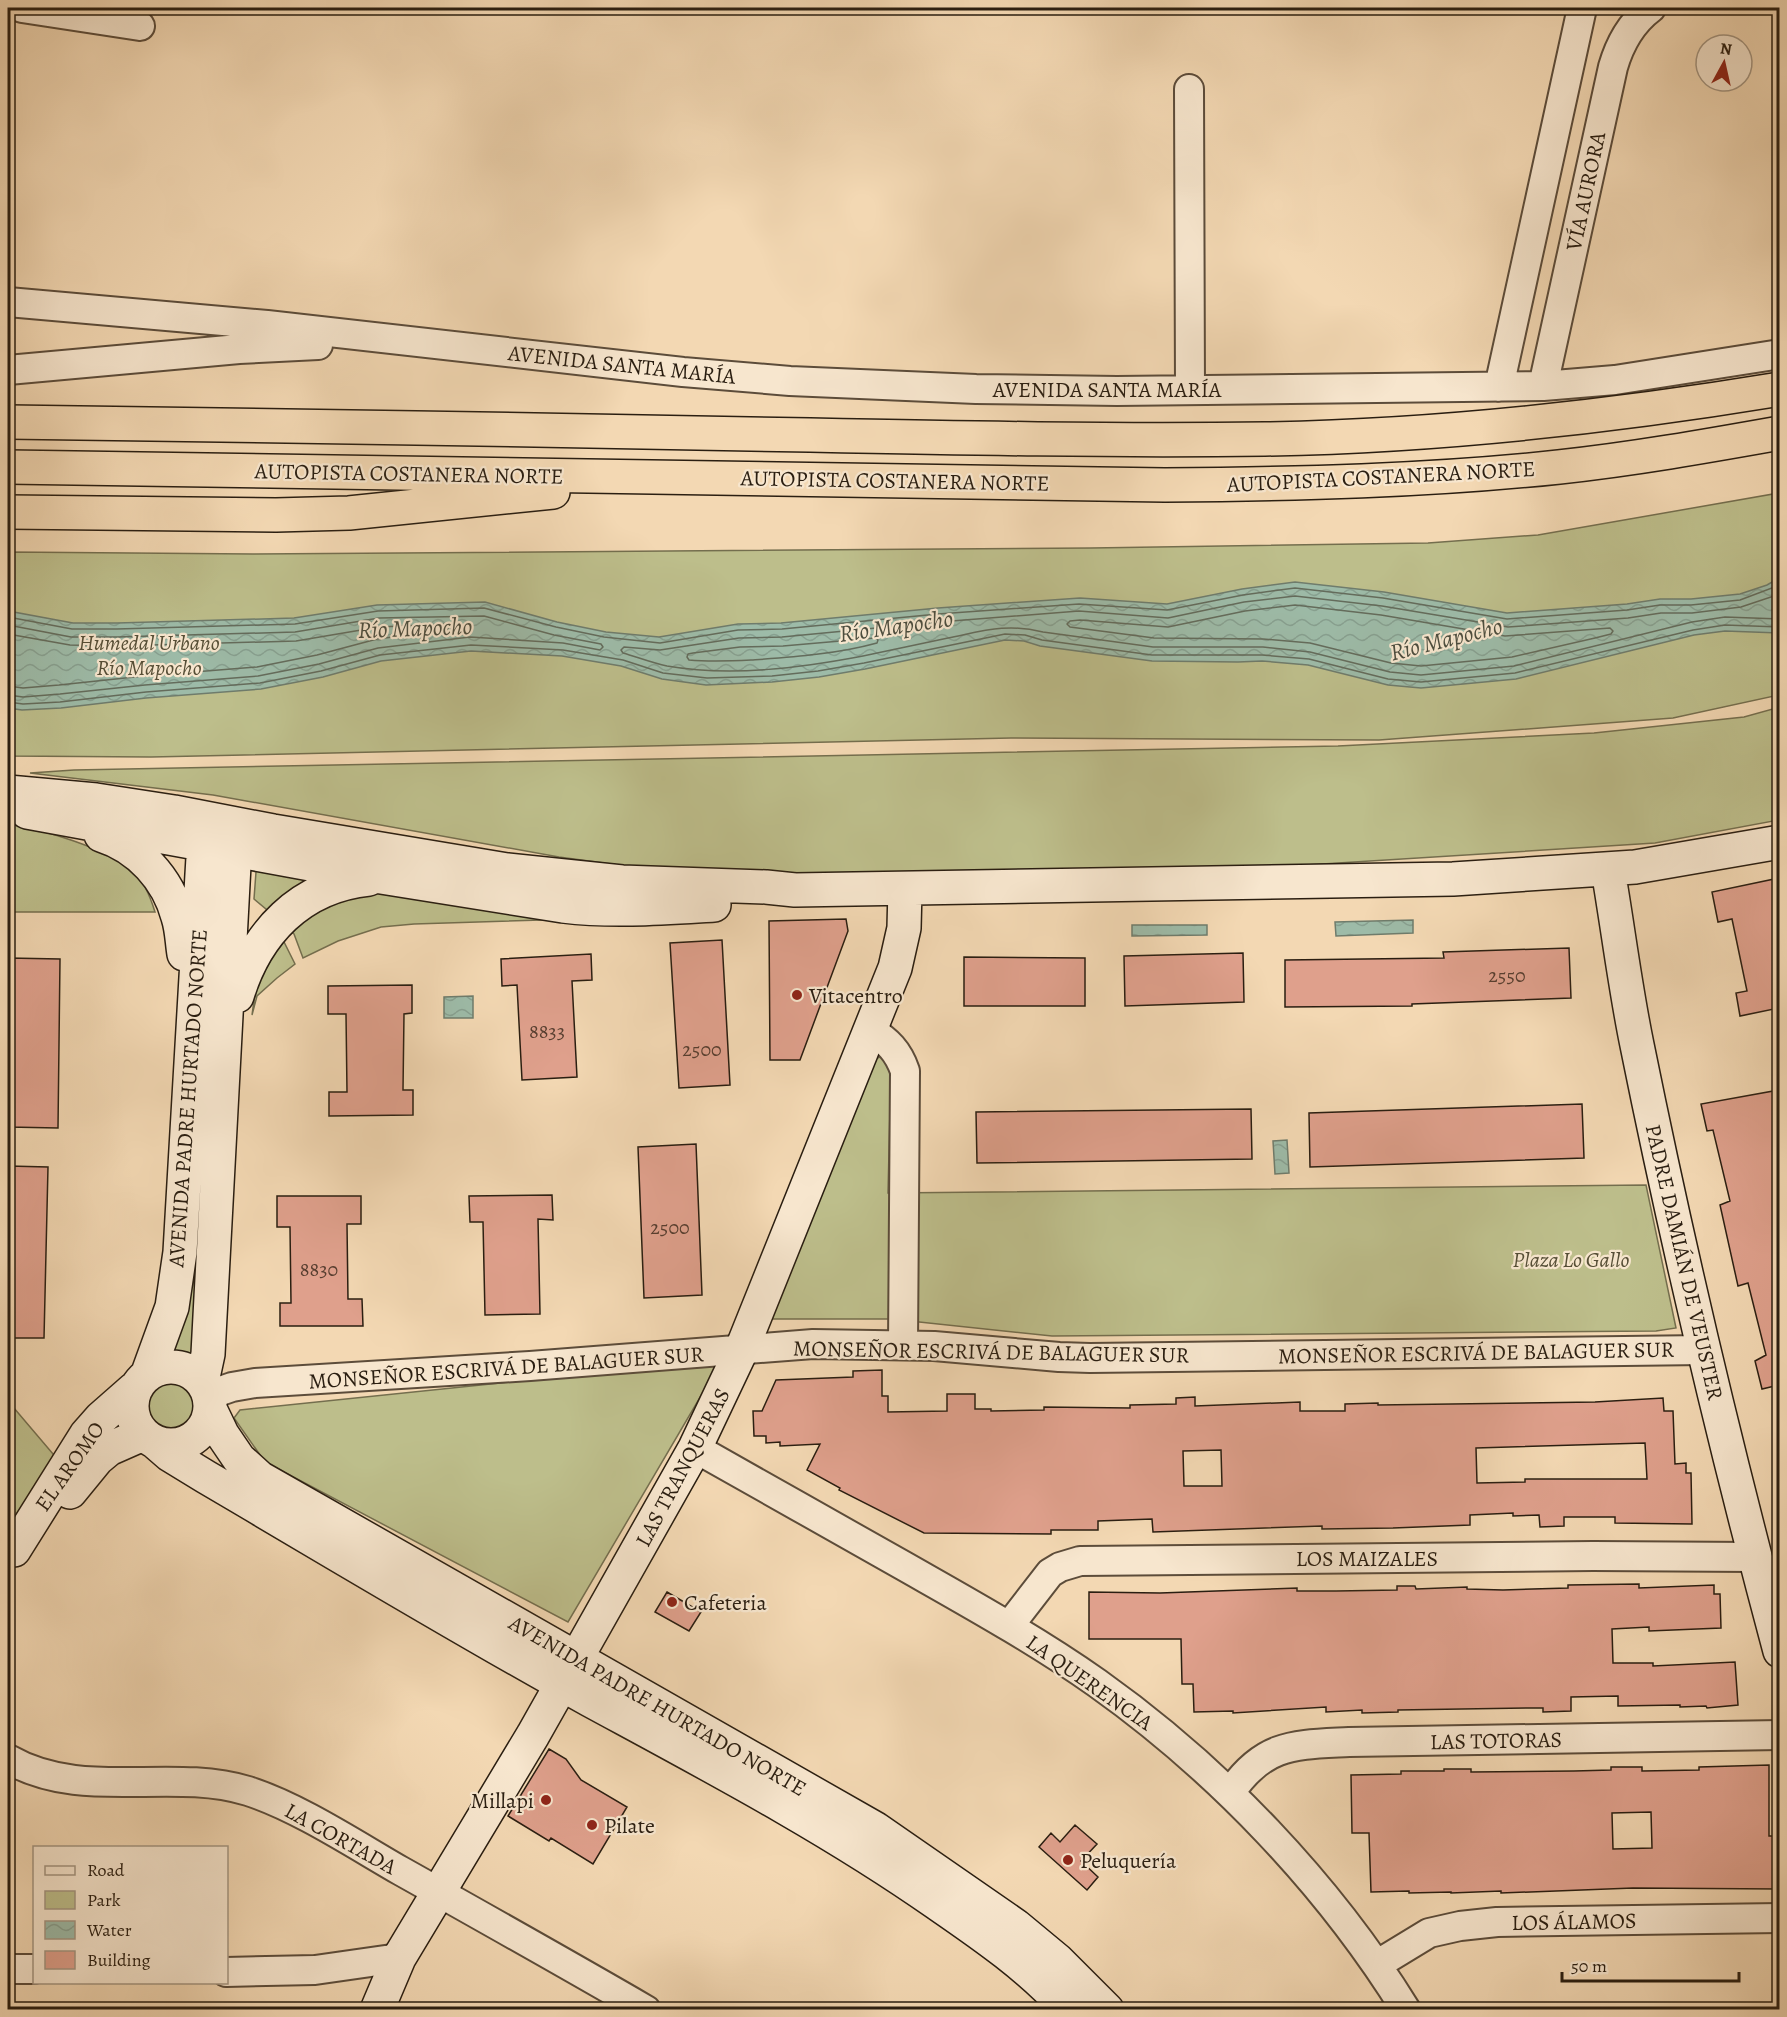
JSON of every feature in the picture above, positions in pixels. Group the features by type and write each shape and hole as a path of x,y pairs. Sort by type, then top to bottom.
{"highway":[{"name":"AUTOPISTA COSTANERA NORTE","path":"8,422 886,437 1267,439 1435,430 1595,416 1779,389"},
{"name":"AUTOPISTA COSTANERA NORTE","path":"8,467 1141,484 1294,484 1560,467 1779,433"},
{"path":"8,512 276,515 349,513 574,490 640,476"}],"street":[{"path":"22,8 140,26"},
{"name":"VÍA AURORA","path":"1499,387 1582,8"},
{"name":"VÍA AURORA","path":"1543,386 1612,67 1624,37 1634,23 1651,8"},
{"path":"1189,89 1190,389"},
{"name":"AVENIDA SANTA MARÍA","path":"8,302 267,325 683,372 801,381 1011,390 1543,386 1615,380 1779,354"},
{"name":"AVENIDA SANTA MARÍA","path":"8,370 251,348 434,345"},
{"path":"8,792 96,800 381,877 591,910 746,904 766,901 795,890"},
{"path":"8,808 48,817 121,843 150,866 162,880 179,918 192,1020"},
{"path":"48,817 220,834 583,879 795,890 1453,879 1635,867 1779,842"},
{"name":"AVENIDA PADRE HURTADO NORTE","path":"141,1381 172,1307 180,1252 192,1020 220,834"},
{"name":"AVENIDA PADRE HURTADO NORTE","path":"220,834 224,1047 207,1395 222,1434 239,1459 260,1478 569,1671 722,1772 894,1874 990,1940 1055,1995 1068,2010"},
{"name":"PADRE DAMIÁN DE VEUSTER","path":"1608,870 1636,1042 1704,1350 1779,1651"},
{"path":"224,1047 240,987 254,954 275,925 289,911 322,891 350,882 381,877"},
{"name":"LAS TRANQUERAS","path":"377,2010 399,1958 569,1671 695,1448 741,1351 894,968 904,928 905,889"},
{"path":"870,1030 888,1041 899,1054 905,1071 903,1345"},
{"name":"MONSEÑOR ESCRIVÁ DE BALAGUER SUR","path":"207,1395 255,1383 741,1351 813,1344 934,1346 1090,1358 1704,1350"},
{"path":"171,1366 193,1373 207,1395 207,1421 191,1440 166,1445 149,1438 134,1421 131,1405 141,1381 159,1368 171,1366"},
{"name":"EL AROMO","path":"11,1555 86,1435 141,1381"},
{"name":"AVENIDA PADRE HURTADO NORTE","path":"149,1438 170,1455 206,1477 569,1671 876,1829 1016,1926 1057,1960 1107,2010"},
{"name":"EL AROMO","path":"11,1555 54,1513 97,1459 109,1449 149,1438"},
{"name":"LA QUERENCIA","path":"695,1448 1009,1626 1098,1684 1184,1750 1287,1851 1378,1964 1406,2010"},
{"name":"LOS MAIZALES","path":"1009,1626 1050,1573 1060,1567 1080,1561 1593,1556 1754,1557"},
{"name":"LAS TOTORAS","path":"1230,1793 1257,1764 1268,1756 1294,1745 1349,1742 1779,1735"},
{"name":"LA CORTADA","path":"8,1759 27,1770 42,1775 76,1781 200,1782 246,1791 289,1808 646,2010"},
{"name":"LOS ÁLAMOS","path":"1378,1964 1429,1933 1460,1926 1497,1922 1779,1918"},
{"path":"228,1972 315,1970 399,1958"},
{"path":"8,1969 33,1969"}],"green space":[{"name":"Humedal Urbano Río Mapocho","path":"1779,493 1779,695 1673,718 1379,740 1011,738 151,757 8,756 8,552 253,554 1091,548 1428,543 1538,535"},
{"path":"1780,707 1779,820 1655,843 1259,868 797,875 686,874 559,857 213,795 30,773 74,770 1338,746 1594,733 1744,717"},
{"path":"8,824 39,830 73,841 121,862 140,879 155,912 8,912"},
{"path":"251,860 328,870 272,914 254,899 256,872 250,870"},
{"path":"364,884 609,918 381,927 338,941 303,958 294,934 285,927"},
{"path":"279,937 295,964 257,996 252,1015 256,986"},
{"path":"208,1017 193,1357 172,1352"},
{"name":"Plaza Lo Gallo","path":"880,1057 887,1060 891,1068 888,1193 1646,1185 1676,1328 1656,1331 1052,1336 891,1319 768,1319 873,1060"},
{"path":"722,1360 568,1622 265,1462 234,1418 240,1410"},
{"path":"165,1382 175,1382 188,1389 195,1402 195,1412 188,1425 175,1432 165,1432 156,1428 149,1421 145,1412 145,1402 149,1393 156,1386"},
{"path":"8,1401 59,1461 8,1530"}],"water":[{"name":"Río Mapocho","path":"1779,578 1779,633 1725,631 1694,635 1516,679 1421,688 1388,685 1308,665 1262,661 1152,661 1005,640 865,669 772,682 706,685 662,679 621,666 562,656 471,651 381,661 323,677 261,689 146,698 61,708 22,710 8,708 8,611 73,623 117,623 294,618 377,605 485,602 557,622 606,632 659,637 738,624 781,623 938,608 1080,598 1167,604 1242,589 1295,582 1384,592 1507,613 1740,594 1767,585"},
{"path":"1413,920 1413,933 1336,936 1335,922"},
{"path":"1132,925 1207,925 1207,935 1132,936"},
{"path":"473,996 473,1018 444,1018 444,997"},
{"path":"1287,1140 1289,1173 1275,1174 1273,1141"}],"building":[{"path":"1779,878 1779,1008 1740,1016 1736,993 1747,991 1732,919 1718,922 1712,892"},
{"name":"Vitacentro","path":"846,919 848,931 800,1060 770,1060 769,921"},
{"path":"722,940 730,1085 679,1088 670,943"},
{"path":"1569,948 1571,998 1412,1004 1412,1006 1285,1007 1285,960 1444,958 1443,952"},
{"path":"1243,953 1244,1002 1125,1006 1124,956"},
{"path":"591,954 592,980 572,981 577,1077 522,1080 517,985 502,986 501,959"},
{"path":"964,957 1085,958 1085,1006 964,1006"},
{"path":"8,958 60,959 58,1128 8,1127"},
{"path":"412,985 412,1013 404,1014 403,1090 413,1090 413,1115 329,1116 329,1092 347,1092 346,1014 328,1014 328,986"},
{"path":"1779,1090 1779,1118 1776,1119 1779,1136 1779,1385 1762,1389 1755,1361 1766,1355 1748,1283 1738,1286 1720,1205 1730,1201 1713,1130 1707,1131 1701,1104"},
{"path":"1582,1104 1584,1158 1310,1167 1309,1113"},
{"path":"1251,1109 1252,1159 977,1163 976,1112"},
{"path":"696,1144 702,1295 644,1298 638,1147"},
{"path":"8,1166 48,1167 44,1338 8,1338"},
{"path":"552,1195 553,1220 538,1219 540,1314 485,1315 483,1222 470,1222 469,1196"},
{"path":"277,1196 361,1196 361,1224 347,1224 348,1299 362,1299 363,1326 280,1326 280,1303 291,1303 290,1227 277,1227"},
{"path":"882,1370 882,1396 888,1396 888,1412 947,1411 947,1394 975,1394 975,1409 991,1409 991,1411 1044,1410 1044,1407 1130,1408 1130,1405 1176,1404 1176,1398 1195,1397 1195,1406 1300,1402 1300,1411 1345,1411 1345,1404 1595,1402 1663,1398 1664,1411 1673,1411 1675,1464 1686,1463 1686,1473 1691,1473 1692,1524 1615,1523 1615,1517 1564,1517 1564,1526 1540,1527 1539,1515 1513,1516 1513,1513 1470,1515 1470,1525 1393,1528 1322,1529 1322,1526 1153,1532 1152,1519 1098,1521 1098,1530 1051,1530 1051,1534 924,1533 839,1490 840,1488 807,1470 820,1444 780,1446 780,1442 766,1443 766,1436 754,1436 753,1411 762,1411 776,1380 853,1377 853,1371","holes":["1645,1443 1647,1479 1525,1479 1525,1482 1477,1483 1476,1448","1221,1450 1222,1486 1184,1486 1183,1451"]},
{"path":"1639,1584 1639,1588 1714,1585 1714,1594 1720,1594 1721,1628 1649,1631 1649,1627 1612,1629 1613,1663 1653,1663 1653,1666 1735,1662 1738,1705 1707,1708 1706,1706 1680,1707 1680,1705 1618,1706 1618,1696 1571,1697 1571,1711 1543,1712 1543,1708 1531,1708 1398,1710 1398,1712 1362,1713 1362,1710 1326,1712 1326,1707 1233,1713 1233,1711 1194,1712 1193,1684 1182,1684 1181,1639 1089,1639 1089,1592 1160,1593 1297,1588 1297,1591 1397,1590 1397,1586 1415,1586 1416,1589 1467,1587 1467,1589 1503,1590 1568,1588 1568,1585"},
{"name":"Cafeteria","path":"667,1592 701,1612 689,1631 655,1612"},
{"path":"549,1749 566,1759 581,1780 627,1807 593,1864 551,1838 549,1841 508,1816"},
{"path":"1769,1765 1769,1836 1779,1836 1779,1889 1633,1888 1501,1893 1501,1891 1371,1892 1369,1833 1352,1833 1351,1775 1401,1774 1401,1771 1444,1771 1444,1769 1471,1769 1471,1772 1574,1771 1611,1770 1611,1767 1642,1767 1642,1771 1699,1770 1699,1767","holes":["1651,1812 1652,1848 1613,1849 1612,1813"]},
{"name":"Peluquería","path":"1075,1825 1097,1844 1081,1861 1098,1877 1087,1890 1039,1847 1051,1833 1060,1842"}],"place":[{"name":"Vitacentro","path":"797,995"},
{"name":"Cafeteria","path":"672,1602"},
{"name":"Millapi","path":"546,1800"},
{"name":"Pilate","path":"592,1825"},
{"name":"Peluquería","path":"1068,1860"}]}
